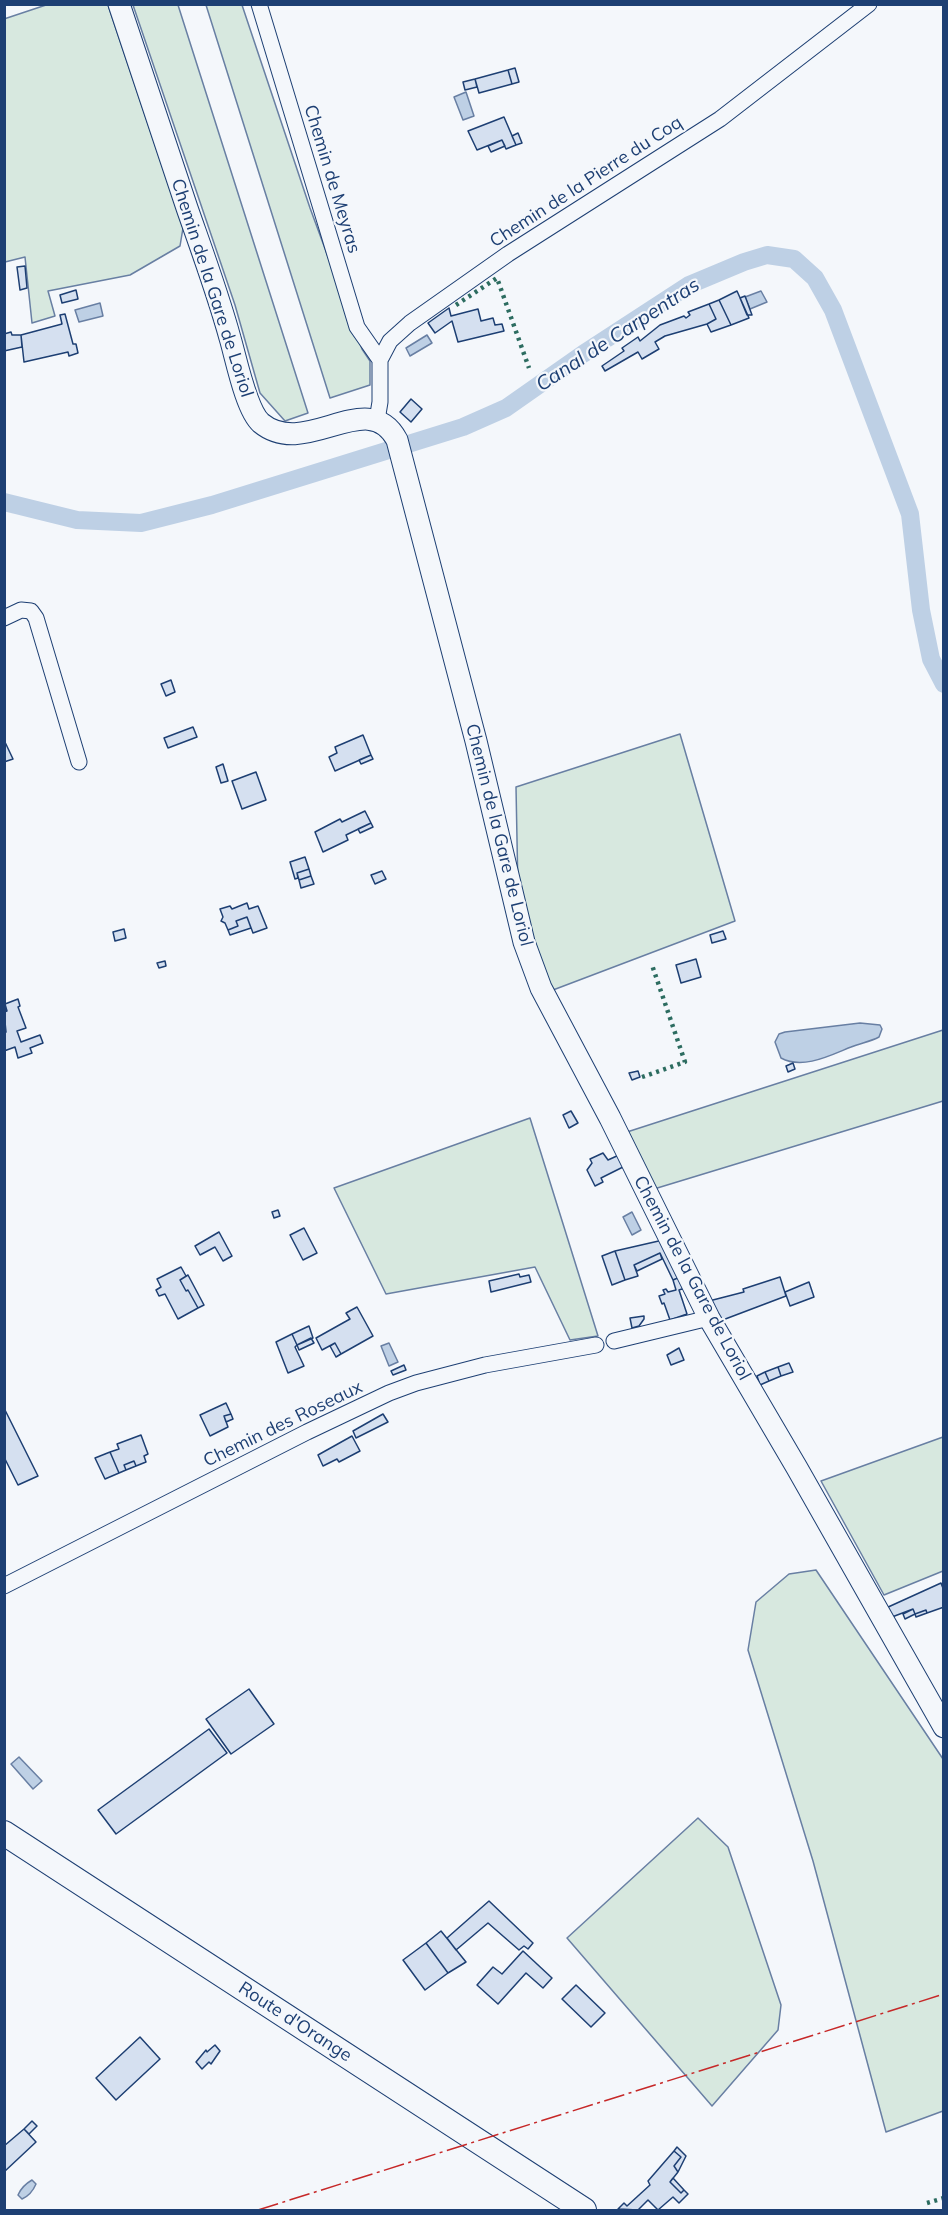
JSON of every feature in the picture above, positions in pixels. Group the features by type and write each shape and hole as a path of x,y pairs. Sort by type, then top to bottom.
{"main road":[{"name":"Route d'Orange","path":"4,1833 584,2211"}],"street":[{"name":"Chemin de la Gare de Loriol","path":"119,4 225,320 250,408 260,422 291,435 360,419 377,420 393,431 400,449 473,729 524,942 541,988 709,1318 809,1488 944,1726"},
{"name":"Chemin de Meyras","path":"259,4 357,327 380,360"},
{"name":"Chemin de la Pierre du Coq","path":"380,360 390,340 410,323 508,254 720,119 869,4"},
{"path":"377,420 380,402 380,360"},
{"path":"4,618 21,610 31,611 36,618 79,762"},
{"path":"614,1341 709,1318"},
{"name":"Chemin des Roseaux","path":"4,1586 297,1437 389,1393 416,1383 485,1365 596,1344"}],"shaded area":[{"path":"46,5 108,5 183,228 180,246 130,275 48,291 55,316 32,323 25,257 5,262 4,19"},
{"path":"133,5 178,5 308,413 285,421 260,393 235,305"},
{"path":"206,5 242,5 310,208 362,349 370,361 370,385 330,398"},
{"path":"680,734 735,921 553,990 537,960 518,892 516,787"},
{"path":"943,1030 943,1101 654,1189 627,1132"},
{"path":"530,1118 598,1336 570,1340 535,1267 386,1294 334,1188"},
{"path":"943,1437 943,1571 884,1595 821,1481"},
{"path":"816,1570 943,1759 943,2111 886,2132 813,1861 748,1650 756,1602 789,1574"},
{"path":"698,1818 728,1847 781,2005 778,2030 712,2106 567,1938"}],"water":[{"path":"466,92 474,116 463,120 454,97"},
{"path":"761,291 767,302 750,309 745,297"},
{"path":"100,303 103,316 79,322 75,310"},
{"path":"427,335 432,343 410,356 406,348"},
{"path":"860,1023 880,1025 882,1029 879,1037 817,1060 798,1062 781,1058 775,1042 779,1034 785,1032"},
{"path":"632,1212 641,1230 632,1235 623,1217"},
{"path":"389,1343 398,1362 389,1366 381,1346"},
{"path":"19,1757 42,1781 33,1789 11,1764"},
{"path":"32,2180 36,2184 35,2187 29,2195 22,2199 19,2193"}],"building":[{"path":"515,68 519,82 512,84 508,70"},
{"path":"508,70 512,84 479,93 475,79"},
{"path":"475,79 477,87 465,90 463,82"},
{"path":"504,117 516,145 506,149 502,140 477,150 468,131"},
{"path":"518,133 522,143 516,145 512,136"},
{"path":"502,140 505,146 491,152 488,146"},
{"path":"25,266 27,288 20,290 17,267"},
{"path":"76,290 78,299 62,303 60,295"},
{"path":"737,291 749,318 731,325 719,300"},
{"path":"745,296 752,315 747,315 740,298"},
{"path":"719,300 731,325 711,332 707,324 716,319 709,304"},
{"path":"709,304 716,319 707,324 665,336 655,342 659,349 642,359 638,352 605,371 602,366 624,351 622,348 638,337 640,341 660,325 684,316 686,318 690,315 688,312"},
{"path":"449,308 451,316 478,309 481,321 493,318 495,325 502,324 504,331 458,342 452,321 435,333 428,323"},
{"path":"65,314 73,344 76,344 78,353 69,356 68,352 24,362 21,335 62,324 60,315"},
{"path":"11,332 12,335 21,335 22,347 4,351 4,334"},
{"path":"411,399 422,409 411,422 400,412"},
{"path":"171,680 175,692 166,696 161,684"},
{"path":"193,727 197,737 168,748 164,738"},
{"path":"363,735 371,755 335,771 329,757 337,753 335,747"},
{"path":"4,740 13,759 4,762"},
{"path":"371,755 373,759 361,764 359,760"},
{"path":"223,764 228,781 221,783 216,767"},
{"path":"256,772 266,800 242,809 232,781"},
{"path":"365,811 371,823 346,835 348,840 323,852 315,832 340,819 342,822"},
{"path":"371,823 373,827 360,833 358,829"},
{"path":"305,857 309,869 297,873 298,878 295,879 290,862"},
{"path":"309,869 311,876 299,880 297,873"},
{"path":"382,871 386,879 375,884 371,875"},
{"path":"311,876 314,884 301,888 299,880"},
{"path":"247,903 249,909 258,906 267,928 253,933 247,917 236,921 238,926 228,930 225,923 221,921 223,917 220,909 230,906 232,909"},
{"path":"247,917 251,928 230,935 228,930 238,926 236,921"},
{"path":"124,929 126,938 115,941 113,932"},
{"path":"723,931 726,939 712,943 710,935"},
{"path":"696,959 701,977 681,983 676,965"},
{"path":"165,961 166,966 159,968 157,963"},
{"path":"18,999 20,1006 18,1007 26,1028 17,1031 21,1042 40,1035 43,1043 30,1048 32,1053 18,1058 15,1047 4,1051 4,1033 6,1032 4,1012 7,1011 5,1004"},
{"path":"793,1063 795,1069 788,1072 786,1066"},
{"path":"638,1071 640,1077 632,1080 629,1073"},
{"path":"571,1111 578,1123 569,1128 563,1115"},
{"path":"603,1153 608,1160 619,1155 625,1166 601,1178 603,1182 595,1186 587,1170 592,1163 590,1159"},
{"path":"278,1210 280,1216 274,1218 272,1212"},
{"path":"304,1228 317,1253 303,1260 290,1235"},
{"path":"219,1232 232,1256 223,1261 215,1247 200,1255 195,1246"},
{"path":"663,1240 680,1277 673,1280 660,1253 634,1265 638,1276 625,1280 615,1251"},
{"path":"615,1251 625,1280 612,1285 602,1256"},
{"path":"660,1253 662,1259 637,1271 634,1265"},
{"path":"181,1267 186,1276 180,1280 198,1308 178,1319 165,1294 159,1296 156,1290 161,1287 157,1279"},
{"path":"519,1274 520,1277 529,1275 531,1282 491,1292 489,1281"},
{"path":"188,1275 204,1305 198,1308 180,1280"},
{"path":"680,1277 685,1288 679,1290 687,1314 670,1320 659,1296 665,1294 663,1290 666,1289 668,1292 676,1290 673,1280"},
{"path":"780,1277 786,1296 720,1321 709,1301 744,1292 743,1289"},
{"path":"809,1282 814,1297 790,1306 785,1292"},
{"path":"357,1307 373,1336 341,1354 335,1343 322,1350 316,1338 350,1319 346,1313"},
{"path":"644,1316 639,1326 632,1328 630,1318"},
{"path":"309,1326 313,1338 297,1345 292,1334"},
{"path":"292,1334 304,1366 288,1373 276,1342"},
{"path":"311,1338 314,1343 299,1350 297,1345"},
{"path":"335,1343 341,1354 336,1357 330,1346"},
{"path":"679,1348 684,1360 671,1365 667,1355"},
{"path":"789,1363 793,1372 781,1376 778,1367"},
{"path":"404,1365 406,1370 393,1375 391,1371"},
{"path":"778,1367 781,1376 769,1381 765,1372"},
{"path":"765,1372 769,1381 760,1385 757,1376"},
{"path":"226,1403 231,1414 224,1416 228,1427 210,1436 200,1415"},
{"path":"4,1408 38,1476 18,1485 4,1457"},
{"path":"231,1414 233,1419 226,1422 224,1416"},
{"path":"383,1414 388,1422 356,1438 353,1431"},
{"path":"141,1435 148,1454 144,1456 146,1462 136,1466 134,1461 124,1465 126,1470 119,1473 110,1452 119,1449 117,1444"},
{"path":"352,1436 360,1451 339,1462 337,1459 323,1466 318,1455"},
{"path":"110,1452 119,1473 105,1479 95,1458"},
{"path":"134,1461 136,1466 126,1470 124,1465"},
{"path":"941,1583 944,1591 944,1607 927,1613 926,1610 915,1614 913,1609 892,1617 886,1608"},
{"path":"913,1609 915,1614 905,1619 903,1614"},
{"path":"926,1610 927,1613 916,1617 915,1614"},
{"path":"249,1689 274,1724 231,1754 206,1719"},
{"path":"209,1729 227,1753 116,1834 98,1810"},
{"path":"489,1901 533,1943 528,1949 524,1946 519,1950 488,1923 456,1950 447,1938"},
{"path":"441,1931 466,1962 448,1973 426,1943"},
{"path":"426,1943 448,1973 425,1990 403,1960"},
{"path":"523,1951 552,1978 543,1988 526,1973 498,2004 477,1985 493,1967 502,1974"},
{"path":"576,1985 605,2013 591,2027 562,1999"},
{"path":"140,2037 160,2059 116,2100 96,2078"},
{"path":"215,2045 220,2051 211,2064 209,2062 202,2069 196,2062 206,2050 207,2052"},
{"path":"32,2121 37,2126 29,2134 24,2129"},
{"path":"24,2129 36,2142 4,2172 4,2146"},
{"path":"677,2147 686,2156 678,2172 674,2166 681,2157 674,2151"},
{"path":"674,2151 681,2157 674,2166 678,2172 670,2182 681,2193 684,2190 688,2194 679,2203 673,2197 658,2210 648,2200 638,2210 618,2209 624,2203 627,2206 650,2185 648,2181"},
{"path":"673,2178 684,2190 681,2193 670,2182"}],"waterway":[{"name":"Canal de Carpentras","path":"4,502 77,520 141,523 212,505 463,427 506,408 583,354 689,285 767,255 794,259 815,278 833,310 910,514 921,610 931,659 944,684"}],"hedge":[{"path":"456,305 497,278 529,368"},
{"path":"642,1077 685,1062 652,965"},
{"path":"927,2203 944,2198"}],"power":[{"path":"258,2210 944,1994"}]}
